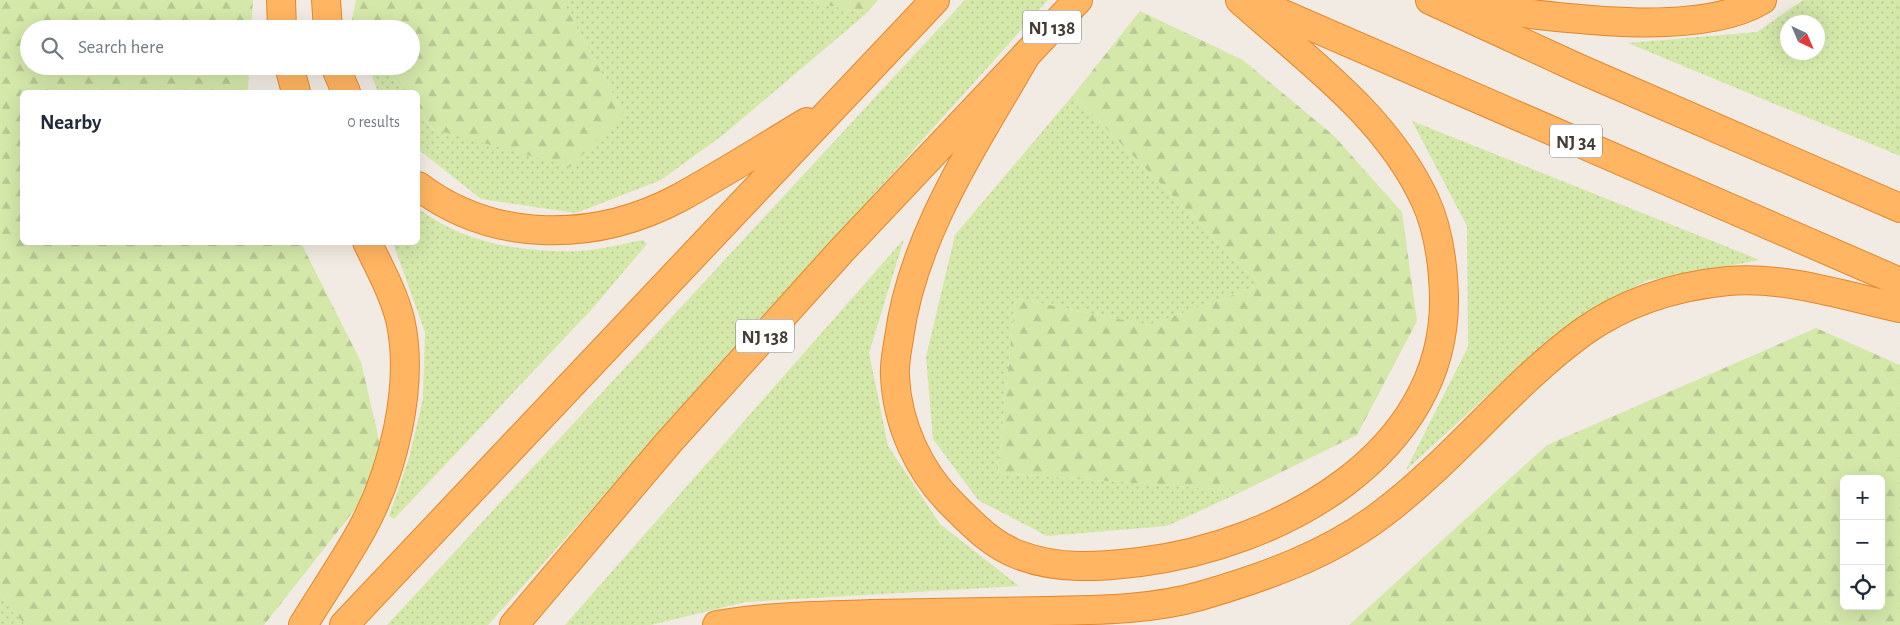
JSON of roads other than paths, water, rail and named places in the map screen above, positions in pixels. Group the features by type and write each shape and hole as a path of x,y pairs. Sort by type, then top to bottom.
{"highway":[{"path":"281,0 282,20"},
{"path":"326,0 327,20"},
{"path":"344,625 935,0"},
{"name":"NJ 138","path":"514,625 689,420 844,249 1078,0"},
{"path":"1026,55 938,212 912,280 901,322 894,373 899,407 909,439 927,475 940,493 985,537 1015,554 1042,563 1110,565 1162,559 1207,549 1260,530 1304,509 1341,487 1373,460 1405,424 1428,378 1436,356 1444,317 1444,272 1439,239 1426,202 1407,168 1383,132 1351,99 1240,0"},
{"name":"NJ 34","path":"1251,0 1900,282"},
{"path":"1432,1 1592,20 1654,22 1714,19 1762,0"},
{"path":"1432,1 1580,69 1900,208"},
{"path":"291,75 295,90"},
{"path":"339,75 345,90"},
{"path":"420,187 457,210 501,226 520,230 571,231 613,224 678,198 836,104"},
{"path":"303,625 361,530 389,461 402,407 405,351 400,319 393,298 368,245"},
{"path":"717,625 779,616 1105,609 1195,598 1261,578 1318,554 1356,532 1384,513 1432,473 1554,355 1584,331 1638,302 1696,286 1752,281 1800,286 1900,308"}]}
